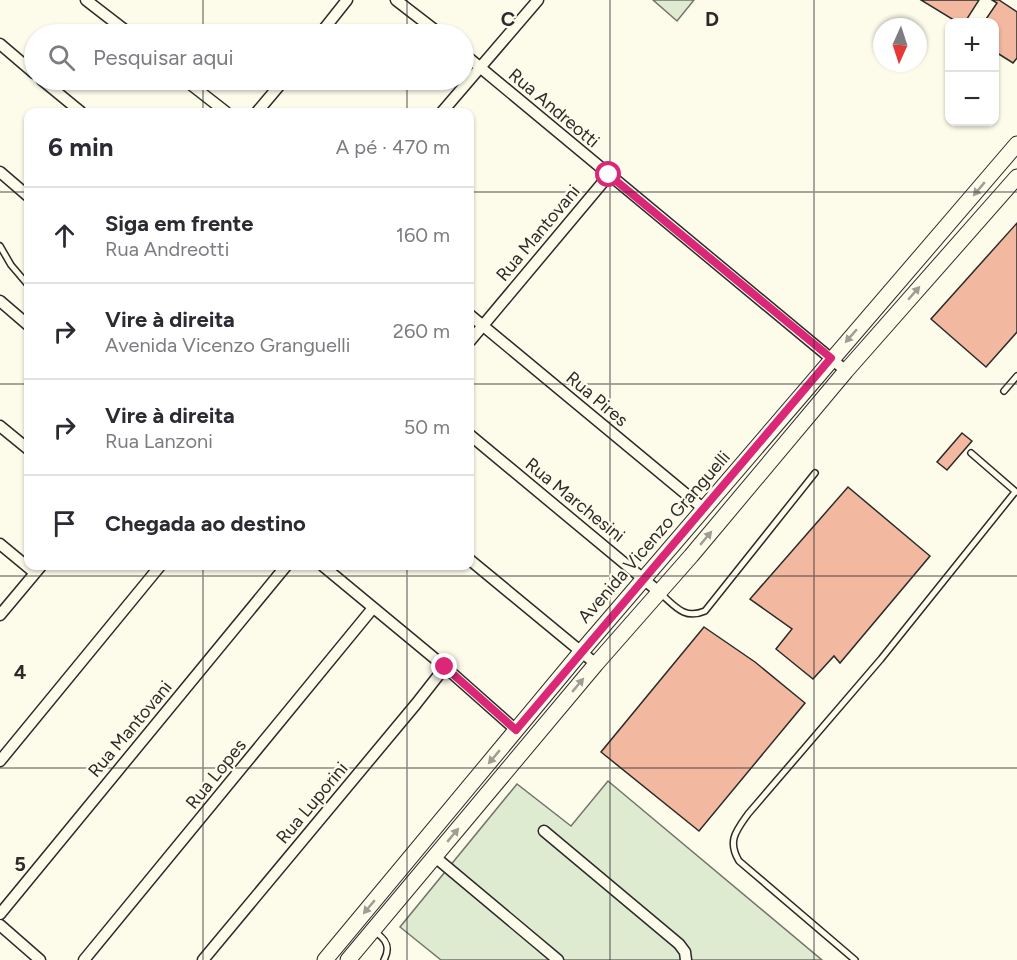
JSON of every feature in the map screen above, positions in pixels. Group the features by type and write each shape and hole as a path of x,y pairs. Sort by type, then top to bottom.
{"street":[{"path":"86,0 117,24"},
{"path":"328,24 347,0"},
{"path":"396,0 427,24"},
{"path":"474,76 538,0"},
{"path":"0,44 24,64"},
{"name":"Rua Andreotti","path":"474,62 846,371"},
{"path":"54,90 76,108"},
{"path":"198,90 221,108"},
{"path":"260,108 276,90"},
{"path":"446,108 462,90"},
{"name":"Avenida Vicenzo Granguelli","path":"325,960 581,652 1017,144"},
{"path":"0,172 24,193"},
{"name":"Rua Mantovani","path":"474,336 609,175"},
{"path":"348,960 846,371 1017,177"},
{"path":"932,245 946,257"},
{"path":"0,301 24,322"},
{"name":"Rua Pires","path":"474,318 704,509"},
{"path":"0,426 24,446"},
{"name":"Rua Marchesini","path":"474,438 658,592"},
{"path":"0,544 24,560"},
{"path":"474,563 596,664"},
{"path":"0,615 37,570"},
{"path":"0,761 157,570"},
{"name":"Rua Mantovani","path":"0,914 283,570"},
{"path":"328,570 445,667 516,730"},
{"name":"Rua Lopes","path":"84,960 373,608"},
{"name":"Rua Luporini","path":"203,960 445,667"},
{"path":"544,831 679,944 685,952 686,960"},
{"path":"435,856 558,960"},
{"path":"0,925 40,960"}],"lane":[{"path":"0,246 11,265 24,280"},
{"path":"867,318 882,331"},
{"path":"1004,391 1017,376"},
{"path":"855,960 739,861 734,852 733,841 748,814 881,659 1016,492 971,453"},
{"path":"658,592 684,613 696,615 705,611 815,472"},
{"path":"373,930 386,941 388,949 384,960"}],"green space":[{"path":"653,0 694,0 677,21"},
{"path":"608,781 822,960 441,960 400,927 517,784 571,826"}],"building":[{"path":"921,0 979,0 968,18 950,18"},
{"path":"992,0 999,0 1017,12 1017,58 1013,63 999,54 999,18 987,18 997,3"},
{"path":"1017,223 1017,332 986,367 931,319"},
{"path":"962,433 972,441 947,470 937,462"},
{"path":"848,487 930,556 840,663 834,656 813,679 776,649 792,629 750,599"},
{"path":"704,627 755,662 805,703 699,831 601,752"}],"route":[{"path":"445,667 516,730 831,358 609,175"}]}
